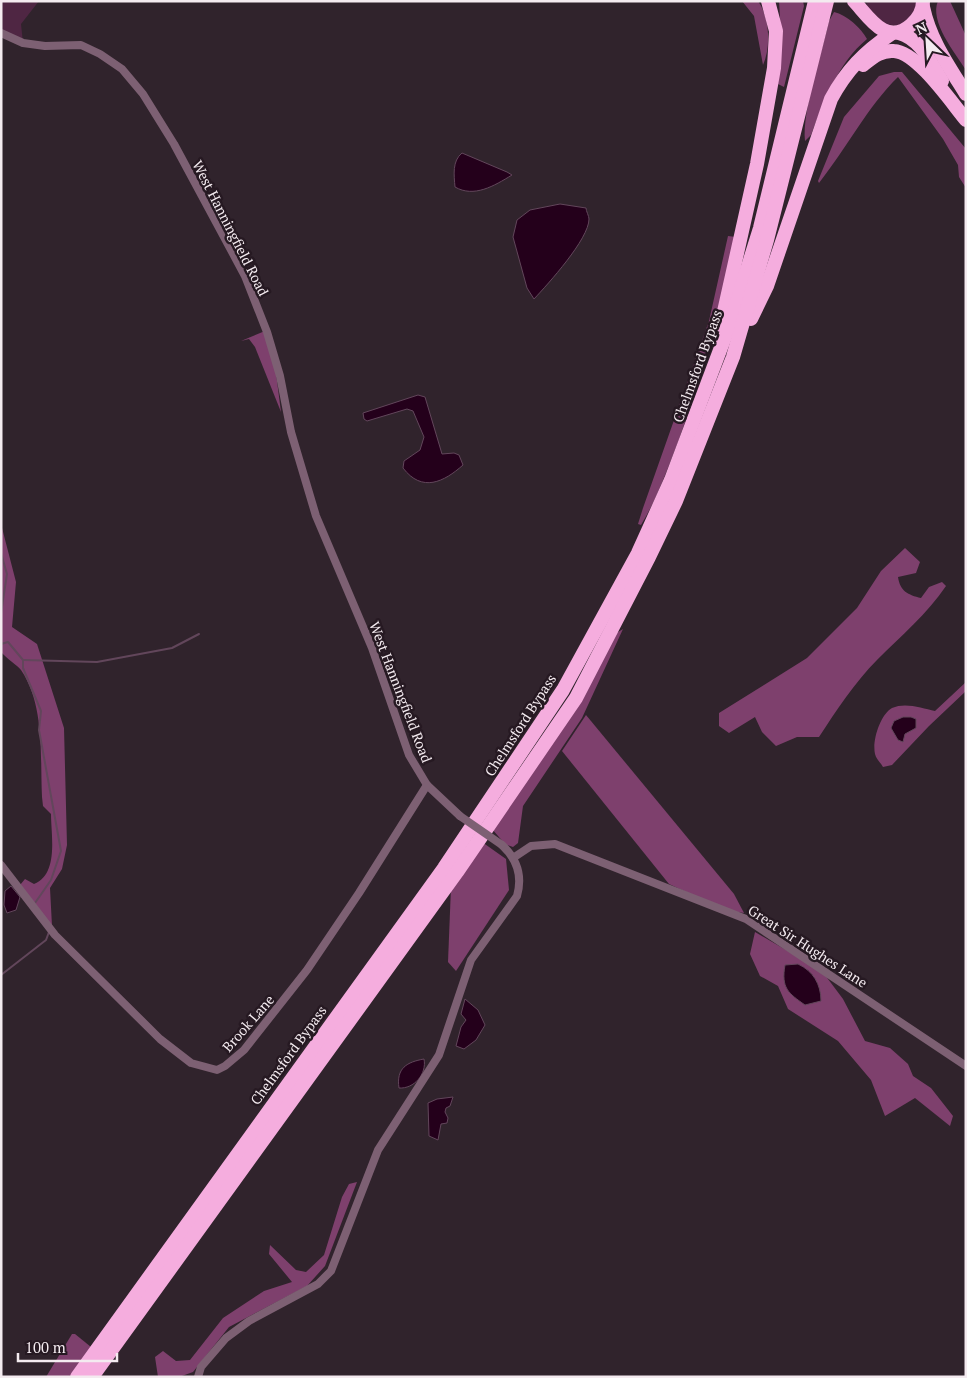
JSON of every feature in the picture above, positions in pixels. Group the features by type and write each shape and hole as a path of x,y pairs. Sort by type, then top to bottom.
{"highway":[{"path":"712,372 757,164 774,68 776,31 768,1"},
{"name":"Chelmsford Bypass","path":"77,1377 444,868 564,690 638,553 671,480 712,372 760,228 815,1"},
{"name":"Chelmsford Bypass","path":"92,1377 457,872 576,698 676,501 732,357 767,240 827,1"},
{"path":"854,1 878,28 913,38 919,44 966,120"},
{"path":"732,357 767,286 831,100 841,80 868,49 918,19 923,4"},
{"path":"923,4 928,27 935,44 966,94"},
{"path":"817,144 850,80 875,55 884,51 904,53 912,58 966,120"}],"street":[{"name":"West Hanningfield Road","path":"1,32 22,43 45,46 81,45 100,54 122,69 143,94 174,144 245,276 268,332 280,376 291,432 321,531 372,648 409,755 427,785 460,816 502,844 513,858 520,874 517,896 471,960 439,1055 378,1150 331,1271 318,1284 249,1321 226,1338 201,1367 198,1377"},
{"name":"Brook Lane","path":"1,865 55,935 160,1039 191,1063 217,1070 225,1066 244,1050 306,970 359,894 427,785"},
{"name":"Great Sir Hughes Lane","path":"513,858 531,846 555,844 746,919 966,1066"}],"shaded area":[{"path":"1,1 39,1 21,24 23,43 1,36"},
{"path":"742,1 758,1 765,16 768,41 766,58 763,65 754,16"},
{"path":"779,1 803,1 804,6 784,87 778,84 781,35"},
{"path":"866,1 918,1 915,12 910,19 902,24 894,25 876,19"},
{"path":"938,1 950,1 966,36 966,70 944,37 937,18 936,9"},
{"path":"834,12 853,22 867,39 848,59 840,71 827,96 811,135 805,141 806,114 809,98 829,21"},
{"path":"902,72 966,149 966,188 959,177 958,165 943,139 898,77 867,114 819,183 818,181 844,117 879,76"},
{"path":"462,153 512,175 491,187 477,191 462,190 455,187 455,164"},
{"path":"560,204 586,208 589,219 587,228 567,261 534,299 527,288 513,237 517,220 530,210"},
{"path":"728,236 736,237 695,392 666,474 641,525 638,524 643,508 709,321"},
{"path":"265,331 273,350 281,412 255,347 249,339 241,341"},
{"path":"418,395 425,397 442,454 454,453 459,455 463,465 441,480 433,482 425,483 418,480 410,476 403,468 404,461 420,450 424,437 413,411 407,409 367,421 364,419 363,413"},
{"path":"1,524 16,582 12,627 37,644 64,728 67,845 62,869 50,888 52,926 20,885 25,879 34,884 42,879 47,872 52,853 51,814 43,806 40,731 34,699 29,684 21,670 1,652"},
{"path":"905,548 920,562 916,573 898,577 905,592 921,598 929,587 942,582 946,586 922,615 861,678 819,737 797,737 776,746 762,732 755,717 729,733 719,726 719,713 807,658 857,608 881,571"},
{"path":"623,629 582,718 523,806 518,843 513,847 505,844 492,829 615,634"},
{"path":"966,682 966,691 892,765 883,767 874,749 878,729 888,711 897,706 914,706 935,711"},
{"path":"586,715 734,894 744,913 725,910 669,884 562,751"},
{"path":"903,717 916,719 916,728 905,734 903,742 898,740 891,728 894,721"},
{"path":"482,842 506,859 509,890 456,971 448,962 451,887"},
{"path":"11,886 20,897 16,910 7,913 4,905 5,891"},
{"path":"755,932 822,971 843,999 865,1041 890,1048 908,1064 913,1076 931,1088 953,1116 950,1126 915,1098 885,1116 871,1080 838,1041 788,1009 778,986 760,976 750,954"},
{"path":"798,964 812,974 820,989 821,1001 805,1005 787,989 784,979 785,965"},
{"path":"465,999 478,1010 485,1025 476,1040 464,1049 456,1046 461,1027 466,1020 461,1014"},
{"path":"424,1059 423,1070 418,1080 410,1086 399,1088 399,1075 404,1067 412,1062"},
{"path":"453,1097 450,1106 446,1108 447,1123 441,1124 438,1140 429,1136 428,1103 437,1099"},
{"path":"357,1182 325,1266 307,1286 229,1327 193,1372 179,1377 158,1377 155,1357 163,1351 176,1361 190,1360 223,1318 264,1291 292,1282 269,1254 270,1245 296,1270 306,1272 324,1255 342,1197 349,1184"},
{"path":"72,1334 75,1334 91,1347 69,1377 46,1377"}],"waterway":[{"path":"1,553 7,574 1,613"},
{"path":"24,660 97,662 172,648 199,634"},
{"path":"1,644 8,642 23,660 23,668 41,711 39,730 61,851 51,880 35,903"},
{"path":"1,975 46,940 49,932"}]}
